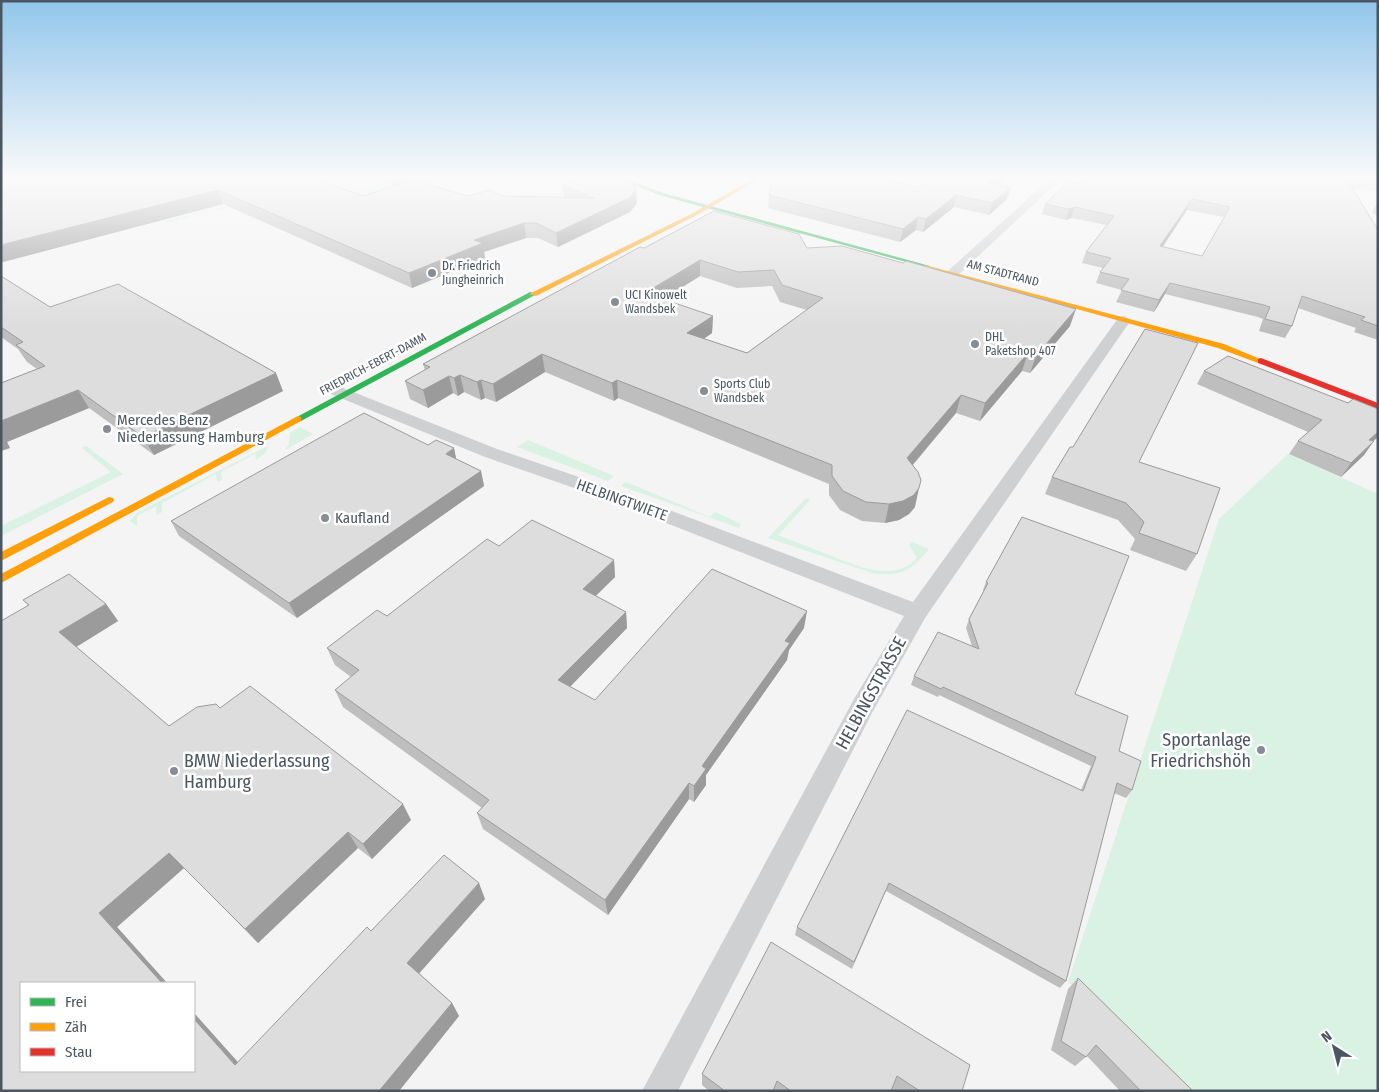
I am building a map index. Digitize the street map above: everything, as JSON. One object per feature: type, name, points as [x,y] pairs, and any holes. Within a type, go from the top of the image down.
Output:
[{"type":"main road","name":"FRIEDRICH-EBERT-DAMM","points":[[1,580],[344,387],[665,228]]},
{"type":"main road","name":"AM STADTRAND","points":[[786,228],[1221,346],[1378,406]]},
{"type":"main road","points":[[1,557],[121,494]]},
{"type":"street","points":[[953,273],[1002,228]]},
{"type":"street","name":"HELBINGSTRASSE","points":[[659,1091],[858,714],[917,612],[1124,320]]},
{"type":"street","name":"HELBINGTWIETE","points":[[323,389],[344,387],[509,460],[604,492],[917,612]]},
{"type":"green space","points":[[300,427],[313,434],[285,450],[289,444],[290,433]]},
{"type":"green space","points":[[528,440],[614,476],[608,481],[517,447]]},
{"type":"green space","points":[[86,446],[123,474],[1,536],[1,526],[111,472],[82,448]]},
{"type":"green space","points":[[268,446],[266,452],[256,460],[255,454],[221,472],[222,480],[217,482],[216,474],[162,503],[162,512],[157,515],[156,506],[137,516],[137,526],[130,521],[138,512]]},
{"type":"green space","name":"Sportanlage Friedrichshöh","points":[[1288,454],[1378,494],[1378,1091],[1182,1091],[1068,982],[1219,519]]},
{"type":"green space","points":[[626,482],[710,517],[715,512],[741,524],[739,528],[621,486]]},
{"type":"green space","points":[[806,498],[810,500],[778,535],[874,570],[897,570],[907,566],[917,558],[909,545],[912,542],[929,549],[912,567],[900,573],[875,574],[768,538]]},
{"type":"building","points":[[1,228],[68,228],[1,245]]},
{"type":"building","points":[[305,228],[509,228],[474,240],[483,243],[409,273]]},
{"type":"building","points":[[546,228],[567,228],[556,233]]},
{"type":"building","points":[[682,228],[777,228],[799,234],[807,248],[842,246],[903,263],[906,261],[1076,309],[1036,356],[1028,353],[985,403],[961,395],[907,458],[918,472],[921,480],[919,488],[914,495],[903,501],[889,504],[866,502],[843,491],[832,476],[832,465],[617,380],[612,383],[542,354],[493,384],[481,380],[477,382],[460,375],[454,378],[449,376],[423,390],[405,381],[430,367],[423,364],[640,247],[644,248]],"holes":[[[700,260],[738,272],[774,270],[782,285],[823,298],[747,353],[687,333],[713,316],[645,293]]]},
{"type":"building","points":[[1105,228],[1172,228],[1160,246],[1202,256],[1218,228],[1377,228],[1378,326],[1361,320],[1365,317],[1302,296],[1292,326],[1265,319],[1270,307],[1170,283],[1159,300],[1121,290],[1129,279],[1100,272],[1111,258],[1086,252]]},
{"type":"building","points":[[1,276],[50,307],[118,284],[276,373],[143,437],[78,390],[1,421],[1,383],[45,366],[16,345],[23,342],[1,327]]},
{"type":"building","points":[[1145,329],[1198,343],[1139,462],[1220,488],[1197,554],[1139,533],[1144,522],[1126,503],[1052,477],[1070,447],[1073,447]]},
{"type":"building","points":[[1228,356],[1348,403],[1353,399],[1378,409],[1378,432],[1369,440],[1374,441],[1351,463],[1298,441],[1322,420],[1204,371]]},
{"type":"building","name":"Kaufland","points":[[364,413],[428,445],[436,440],[454,448],[446,454],[481,471],[289,603],[171,521]]},
{"type":"building","points":[[1022,517],[1129,556],[1075,694],[1128,716],[1119,751],[1141,761],[1132,790],[1117,783],[1066,981],[889,883],[854,962],[797,927],[907,710],[1083,791],[1096,757],[943,687],[941,689],[914,676],[938,632],[979,649],[969,619],[988,583],[986,582]]},
{"type":"building","points":[[532,520],[614,560],[583,589],[626,612],[558,680],[595,700],[712,569],[807,611],[785,641],[790,643],[702,766],[706,769],[694,786],[689,783],[605,900],[477,813],[489,800],[335,690],[359,670],[327,648],[377,610],[387,616],[487,539],[499,546]]},
{"type":"building","points":[[69,574],[106,604],[59,632],[169,726],[197,707],[216,704],[220,708],[250,686],[403,804],[363,844],[348,832],[245,929],[169,853],[99,913],[161,982],[20,982],[20,1072],[195,1072],[195,1020],[235,1065],[367,927],[371,931],[444,855],[479,883],[407,963],[452,1003],[379,1091],[1,1091],[1,621],[29,605],[23,600]]},
{"type":"building","points":[[771,942],[970,1065],[962,1091],[920,1091],[897,1076],[891,1091],[791,1091],[777,1081],[773,1091],[725,1091],[702,1074]]},
{"type":"building","points":[[1078,978],[1193,1091],[1141,1091],[1096,1045],[1086,1057],[1061,1041]]},
{"type":"traffic: fast","points":[[786,228],[927,266]]},
{"type":"traffic: fast","points":[[298,419],[533,294]]},
{"type":"traffic: slow","points":[[533,294],[667,228]]},
{"type":"traffic: slow","points":[[927,266],[1221,346],[1261,361]]},
{"type":"traffic: slow","points":[[1,579],[298,419]]},
{"type":"traffic: slow","points":[[1,557],[109,500]]},
{"type":"traffic: jam","points":[[1261,361],[1378,406]]},
{"type":"place","name":"Dr. Friedrich Jungheinrich","points":[[432,273]]},
{"type":"place","name":"UCI Kinowelt Wandsbek","points":[[615,302]]},
{"type":"place","name":"DHL Paketshop 407","points":[[975,344]]},
{"type":"place","name":"Sports Club Wandsbek","points":[[704,391]]},
{"type":"place","name":"Mercedes Benz Niederlassung Hamburg","points":[[107,429]]},
{"type":"place","name":"Kaufland","points":[[325,518]]},
{"type":"place","name":"Sportanlage Friedrichshöh","points":[[1261,750]]},
{"type":"place","name":"BMW Niederlassung Hamburg","points":[[174,771]]}]
